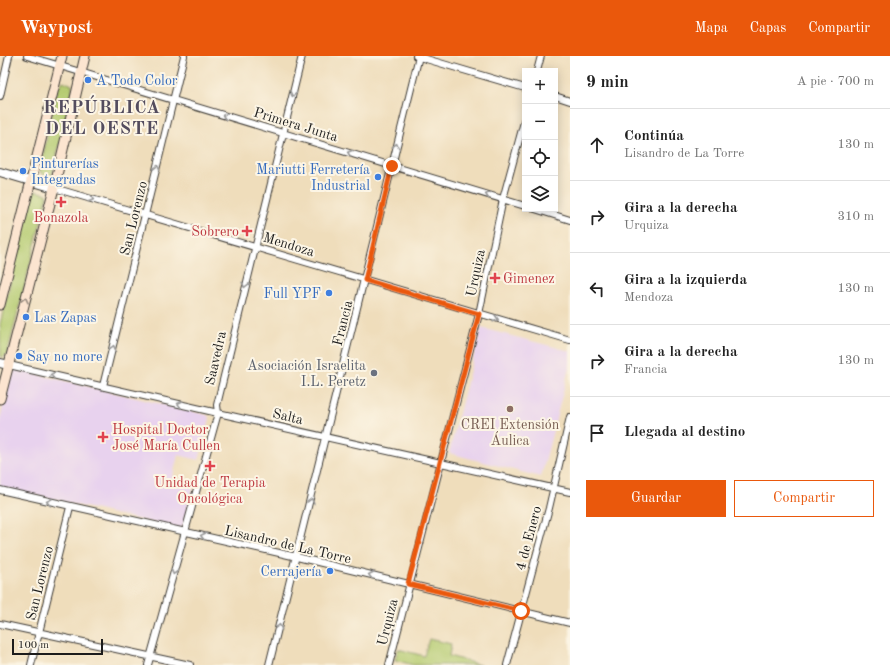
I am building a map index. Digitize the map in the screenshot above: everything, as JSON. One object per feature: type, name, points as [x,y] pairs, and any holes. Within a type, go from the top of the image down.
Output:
[{"type":"main road","points":[[0,306],[62,56]]},
{"type":"main road","points":[[0,399],[4,364],[54,188],[85,56]]},
{"type":"street","points":[[0,96],[10,56]]},
{"type":"street","name":"Primera Junta","points":[[27,56],[59,67],[81,72],[522,205]]},
{"type":"street","name":"San Lorenzo","points":[[103,386],[184,56]]},
{"type":"street","name":"Saavedra","points":[[148,665],[218,413],[217,406],[254,247],[284,133],[302,56]]},
{"type":"street","points":[[417,56],[522,87]]},
{"type":"street","name":"Francia","points":[[270,665],[365,280],[417,56]]},
{"type":"street","points":[[538,68],[541,56]]},
{"type":"street","points":[[558,97],[570,100]]},
{"type":"street","name":"Urquiza","points":[[389,665],[408,584],[479,314],[504,199],[522,130]]},
{"type":"street","name":"Mendoza","points":[[0,172],[570,340]]},
{"type":"street","points":[[545,212],[570,220]]},
{"type":"street","name":"Salta","points":[[4,364],[440,464],[570,492]]},
{"type":"street","name":"4 de Enero","points":[[507,665],[554,489],[570,417]]},
{"type":"street","name":"Lisandro de La Torre","points":[[0,490],[297,558],[570,623]]},
{"type":"street","name":"San Lorenzo","points":[[31,665],[70,507]]},
{"type":"street","points":[[0,624],[190,665]]},
{"type":"shaded area","name":"CREI Extensión Áulica","points":[[481,328],[570,351],[570,364],[541,477],[449,453]]},
{"type":"shaded area","name":"Hospital Doctor José María Cullen","points":[[15,369],[207,415],[210,418],[199,460],[178,455],[172,479],[194,484],[183,526],[179,529],[0,487],[0,419],[11,372]]},
{"type":"green space","points":[[63,81],[72,85],[72,91],[52,175],[46,176],[40,172],[40,169],[58,87]]},
{"type":"green space","points":[[36,191],[47,194],[47,198],[7,354],[1,358],[0,324],[32,196]]},
{"type":"green space","points":[[429,639],[451,644],[449,656],[480,665],[413,665],[395,660],[398,649],[424,656]]},
{"type":"place","name":"A Todo Color","points":[[88,80]]},
{"type":"place","name":"Pinturerías Integradas","points":[[23,171]]},
{"type":"place","name":"Mariutti Ferretería Industrial","points":[[378,177]]},
{"type":"place","name":"Bonazola","points":[[61,202]]},
{"type":"place","name":"Sobrero","points":[[247,231]]},
{"type":"place","name":"Gimenez","points":[[495,278]]},
{"type":"place","name":"Full YPF","points":[[329,293]]},
{"type":"place","name":"Las Zapas","points":[[26,317]]},
{"type":"place","name":"Say no more","points":[[19,356]]},
{"type":"place","name":"Asociación Israelita I.L. Peretz","points":[[374,373]]},
{"type":"place","name":"CREI Extensión Áulica","points":[[510,409]]},
{"type":"place","name":"Hospital Doctor José María Cullen","points":[[103,437]]},
{"type":"place","name":"Unidad de Terapia Oncológica","points":[[210,466]]},
{"type":"place","name":"Cerrajería","points":[[330,571]]},
{"type":"district","name":"REPÚBLICA DEL OESTE","points":[[102,117]]},
{"type":"route","points":[[392,166],[365,280],[479,314],[408,584],[521,611]]}]
